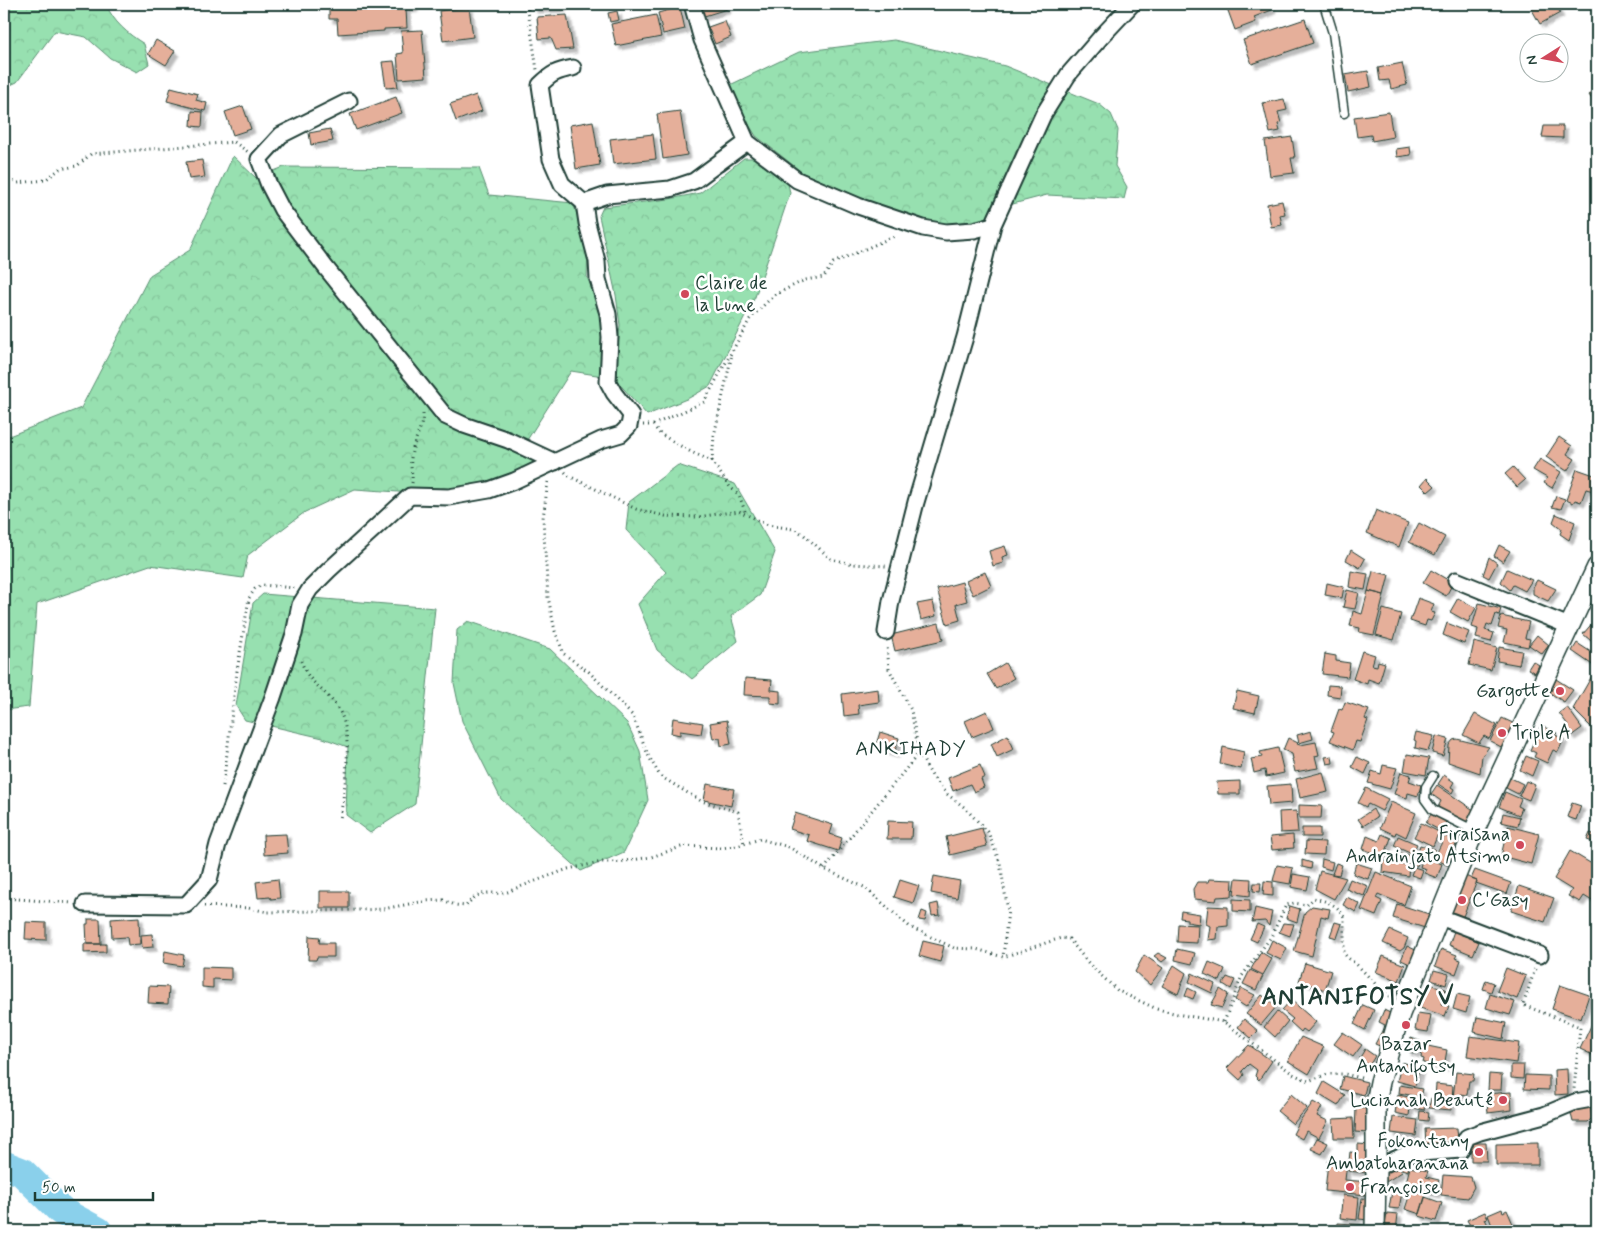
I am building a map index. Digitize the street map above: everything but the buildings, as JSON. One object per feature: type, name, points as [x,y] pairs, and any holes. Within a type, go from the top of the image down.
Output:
[{"type":"street","points":[[692,4],[702,40],[747,142],[797,180],[858,206],[923,228],[946,232],[974,230],[993,224]]},
{"type":"street","points":[[886,632],[899,566],[965,337],[993,224],[1043,116],[1068,75],[1100,37],[1132,4]]},
{"type":"street","points":[[86,904],[186,905],[209,880],[218,844],[273,697],[294,634],[300,605],[310,589],[329,570],[410,496],[448,497],[489,490],[514,481],[601,440],[620,434],[629,426],[631,415],[608,382],[610,337],[608,314],[598,279],[597,261],[587,224],[584,203],[562,184],[551,159],[540,85],[556,71],[573,68]]},
{"type":"street","points":[[349,100],[281,135],[259,159],[268,185],[282,210],[445,416],[464,425],[508,440],[554,462]]},
{"type":"street","points":[[584,203],[607,194],[670,189],[694,180],[747,142]]},
{"type":"street","points":[[1375,1231],[1376,1103],[1380,1082],[1400,1014],[1474,831],[1597,567]]},
{"type":"street","points":[[1456,580],[1569,626]]},
{"type":"street","points":[[1440,917],[1540,955]]},
{"type":"street","points":[[1376,1168],[1407,1154],[1462,1150],[1467,1137],[1544,1115],[1575,1102],[1597,1098]]},
{"type":"lane","points":[[1324,4],[1333,33],[1344,113]]},
{"type":"lane","points":[[1433,776],[1426,788],[1425,799],[1433,810],[1474,831]]},
{"type":"path","points":[[528,4],[540,85]]},
{"type":"path","points":[[4,178],[18,183],[45,180],[60,169],[77,166],[91,154],[234,142],[259,159]]},
{"type":"path","points":[[629,426],[653,425],[704,402],[750,319],[774,294],[804,280],[824,277],[833,263],[901,234],[923,228]]},
{"type":"path","points":[[712,461],[714,436],[733,349]]},
{"type":"path","points":[[410,496],[412,479],[411,459],[422,424],[424,391]]},
{"type":"path","points":[[653,425],[660,434],[691,452],[712,461],[730,487],[739,495],[746,515]]},
{"type":"path","points":[[744,844],[738,812],[701,801],[660,776],[648,755],[633,716],[589,672],[564,654],[555,631],[548,596],[543,518],[547,484],[554,462],[569,476],[636,509],[665,516],[697,517],[739,511],[768,526],[793,529],[803,534],[831,559],[854,564],[899,566]]},
{"type":"path","points":[[222,791],[237,670],[249,598],[255,589],[262,585],[310,589]]},
{"type":"path","points":[[886,632],[889,669],[911,710],[919,753],[932,776],[947,794],[964,807],[988,832],[1000,862],[1008,911],[1003,957]]},
{"type":"path","points":[[294,634],[299,658],[309,677],[329,696],[341,713],[347,738],[347,769],[340,819]]},
{"type":"path","points":[[824,870],[919,753]]},
{"type":"path","points":[[186,905],[248,908],[268,912],[383,909],[425,901],[443,900],[455,905],[466,906],[471,900],[482,893],[508,893],[568,869],[602,862],[619,862],[650,857],[684,846],[722,848],[760,839],[790,847],[824,870],[864,887],[910,927],[954,948],[976,948],[1003,957],[1061,938],[1069,939],[1090,965],[1118,990],[1157,1009],[1224,1022],[1293,1074],[1308,1081],[1328,1074],[1345,1074],[1380,1082]]},
{"type":"path","points":[[4,898],[86,904]]},
{"type":"path","points":[[1224,1022],[1242,976],[1271,937],[1286,906],[1294,903],[1306,905],[1314,898],[1332,904],[1342,913],[1344,917],[1344,953],[1346,957],[1382,991],[1395,999],[1406,1001]]},
{"type":"path","points":[[1540,955],[1523,1005],[1580,1027],[1574,1087],[1575,1102]]},
{"type":"green space","points":[[4,4],[106,4],[122,27],[144,44],[149,64],[137,72],[110,58],[86,37],[55,31],[17,82],[4,88]]},
{"type":"green space","points":[[894,40],[1005,66],[1099,104],[1111,114],[1118,130],[1115,166],[1127,187],[1124,199],[1047,195],[1009,205],[975,228],[939,228],[863,199],[803,173],[756,136],[741,112],[730,85],[799,52]]},
{"type":"green space","points":[[233,156],[256,178],[284,167],[479,168],[489,195],[573,203],[588,246],[587,277],[604,320],[603,376],[571,371],[522,448],[548,463],[504,480],[427,494],[355,489],[305,512],[248,555],[243,578],[150,565],[37,604],[29,707],[4,710],[4,434],[9,436],[81,408],[150,275],[190,250]]},
{"type":"green space","name":"Claire de la Lune","points":[[744,158],[755,158],[787,179],[790,193],[755,297],[710,386],[689,398],[647,415],[615,379],[620,325],[616,295],[599,216],[603,207],[669,199],[700,193]]},
{"type":"green space","points":[[678,465],[735,484],[775,552],[760,595],[731,616],[738,641],[692,679],[657,650],[638,604],[666,572],[626,530],[629,502]]},
{"type":"green space","points":[[263,594],[435,608],[415,804],[370,833],[346,815],[348,747],[323,738],[245,720],[236,706],[253,603]]},
{"type":"green space","points":[[468,621],[550,649],[627,723],[640,751],[648,800],[624,852],[581,871],[501,799],[462,721],[454,683],[457,630]]},
{"type":"waterway","points":[[4,1165],[22,1172],[61,1211],[98,1231]]},
{"type":"place","name":"Claire de la Lune","points":[[685,294]]},
{"type":"place","name":"Gargotte","points":[[1560,691]]},
{"type":"place","name":"Triple A","points":[[1502,733]]},
{"type":"place","name":"Firaisana Andrainjato Atsimo","points":[[1520,845]]},
{"type":"place","name":"C'Gasy","points":[[1462,900]]},
{"type":"place","name":"Bazar Antanifotsy","points":[[1406,1025]]},
{"type":"place","name":"Lucianah Beauté","points":[[1503,1100]]},
{"type":"place","name":"Fokontany Ambatoharanana","points":[[1479,1152]]},
{"type":"place","name":"Françoise","points":[[1350,1187]]},
{"type":"district","name":"ANKIHADY","points":[[911,749]]},
{"type":"district","name":"ANTANIFOTSY V","points":[[1358,997]]}]
